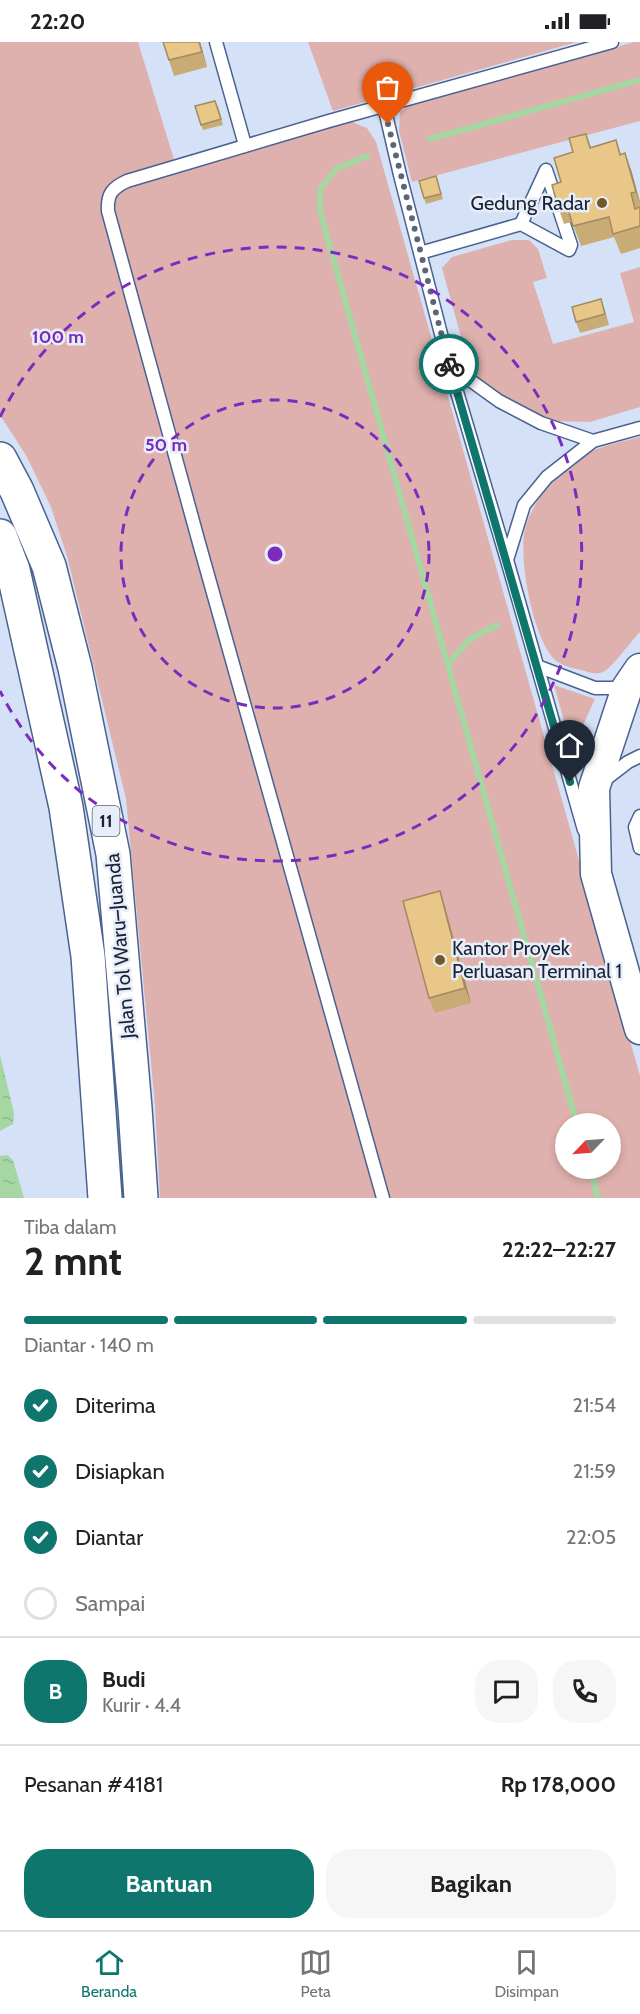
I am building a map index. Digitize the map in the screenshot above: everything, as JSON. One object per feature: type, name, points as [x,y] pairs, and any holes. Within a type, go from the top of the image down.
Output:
[{"type":"highway","name":"Jalan Tol Waru–Juanda","points":[[0,459],[17,491],[49,566],[75,668],[113,854],[141,1198]]},
{"type":"highway","name":"Jalan Tol Waru–Juanda","points":[[0,536],[13,570],[66,807],[88,956],[105,1198]]},
{"type":"street","points":[[634,679],[594,788],[596,874],[640,1029]]},
{"type":"lane","points":[[216,42],[245,145]]},
{"type":"lane","points":[[383,1198],[108,211],[109,195],[120,184],[245,145],[612,42]]},
{"type":"lane","points":[[384,106],[449,365],[596,874]]},
{"type":"lane","points":[[420,253],[521,224],[564,249],[570,249],[571,245],[546,170],[521,224]]},
{"type":"lane","points":[[449,365],[499,401],[541,423],[593,441]]},
{"type":"lane","points":[[507,560],[524,505],[547,477],[593,441],[640,428]]},
{"type":"lane","points":[[537,666],[595,688],[634,679]]},
{"type":"lane","points":[[594,788],[628,762],[640,756]]},
{"type":"lane","points":[[640,816],[635,827],[640,848]]},
{"type":"shaded area","points":[[0,42],[138,42],[176,166],[342,118],[367,128],[376,142],[640,1076],[640,1198],[160,1198],[155,1105],[126,799],[67,556],[51,507],[27,457],[0,415]]},
{"type":"shaded area","points":[[308,42],[577,42],[333,111]]},
{"type":"shaded area","points":[[640,42],[640,121],[412,182],[399,131],[400,112],[411,105]]},
{"type":"shaded area","points":[[512,240],[529,240],[538,249],[547,278],[533,282],[553,344],[634,322],[620,273],[640,267],[640,407],[590,422],[553,421],[518,410],[486,391],[468,362],[442,268],[452,257]]},
{"type":"shaded area","points":[[640,437],[640,632],[607,670],[592,673],[555,660],[540,635],[529,598],[526,577],[523,542],[525,529],[541,496],[564,467],[591,451]]},
{"type":"shaded area","points":[[554,685],[595,699],[572,749]]},
{"type":"water","points":[[0,1055],[14,1113],[13,1124],[0,1131]]},
{"type":"water","points":[[7,1155],[13,1160],[24,1198],[0,1198],[0,1156]]},
{"type":"building","points":[[163,42],[199,42],[202,52],[169,60]]},
{"type":"building","points":[[215,101],[221,119],[201,125],[195,106]]},
{"type":"building","name":"Gedung Radar","points":[[586,134],[590,148],[616,140],[620,155],[625,153],[636,192],[631,193],[635,209],[640,207],[640,226],[613,234],[609,217],[573,226],[566,202],[557,204],[552,185],[561,182],[554,158],[573,152],[569,138]]},
{"type":"building","points":[[436,176],[441,194],[424,198],[419,181]]},
{"type":"building","points":[[601,299],[605,314],[576,322],[572,307]]},
{"type":"building","name":"Kantor Proyek Perluasan Terminal 1","points":[[440,891],[465,988],[429,998],[403,901]]},
{"type":"waterway","points":[[430,139],[640,80]]},
{"type":"waterway","points":[[367,156],[336,169],[320,189],[320,211],[574,1113]]},
{"type":"waterway","points":[[448,664],[470,639],[497,625]]},
{"type":"waterway","points":[[593,1179],[598,1198]]},
{"type":"way so far","points":[[388,124],[449,364]]},
{"type":"place","name":"Gedung Radar","points":[[602,203]]},
{"type":"place","name":"Kantor Proyek Perluasan Terminal 1","points":[[440,960]]},
{"type":"route","points":[[449,364],[570,782]]}]
